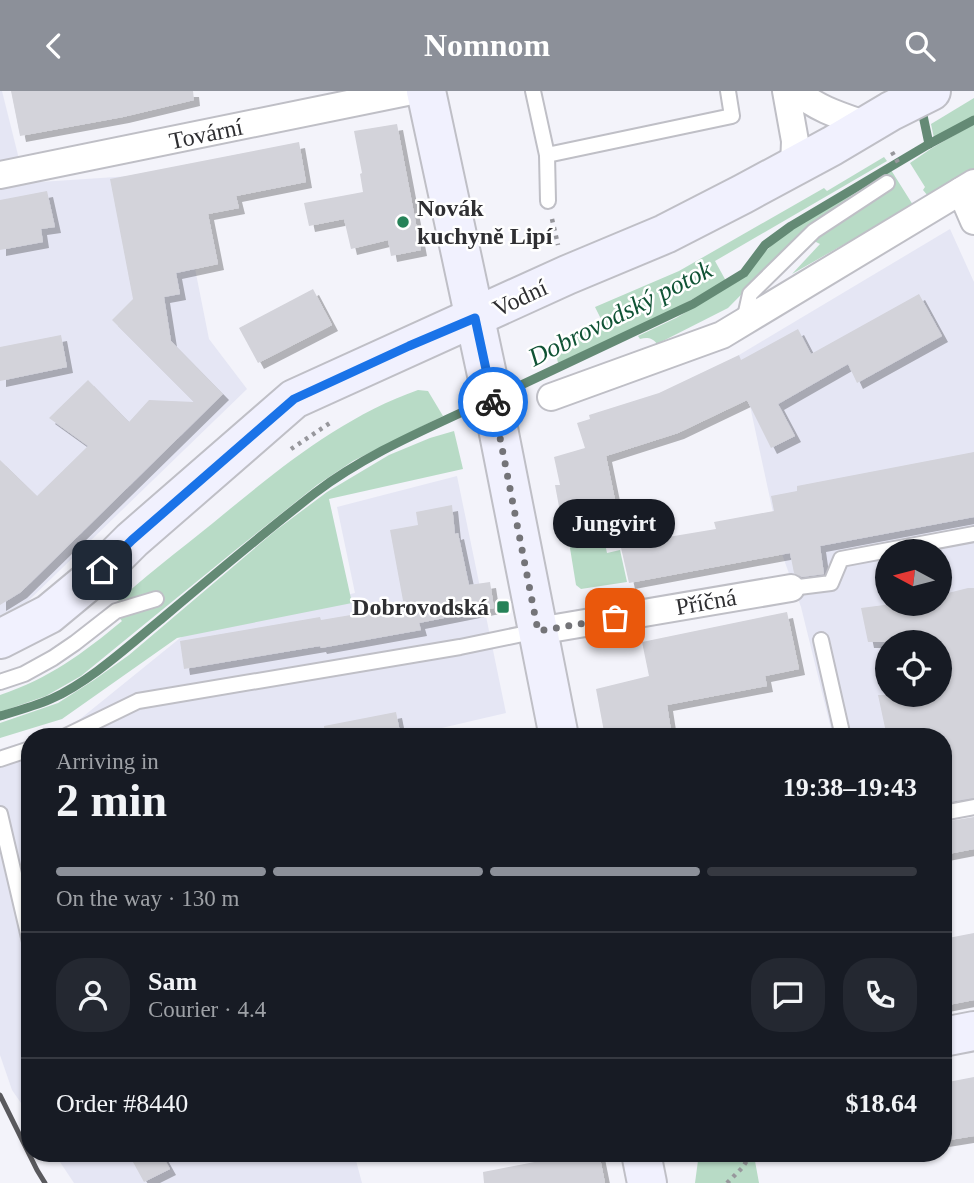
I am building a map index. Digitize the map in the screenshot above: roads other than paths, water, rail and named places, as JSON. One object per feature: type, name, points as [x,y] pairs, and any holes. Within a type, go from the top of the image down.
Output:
[{"type":"main road","points":[[426,91],[494,407],[557,728]]},
{"type":"main road","name":"Vodní","points":[[0,639],[49,614],[294,399],[567,275],[665,234],[931,91]]},
{"type":"main road","points":[[952,1035],[974,1031]]},
{"type":"main road","points":[[643,1162],[648,1183]]},
{"type":"street","name":"Tovární","points":[[0,175],[412,91]]},
{"type":"street","points":[[786,91],[795,141],[794,166]]},
{"type":"street","points":[[796,91],[807,101],[829,112],[879,118]]},
{"type":"street","points":[[551,397],[722,335],[967,187],[974,221]]},
{"type":"street","name":"Příčná","points":[[538,631],[791,588]]},
{"type":"lane","points":[[533,91],[547,155],[548,201]]},
{"type":"lane","points":[[547,155],[732,116],[728,91]]},
{"type":"lane","points":[[744,322],[750,294],[814,231],[887,183]]},
{"type":"lane","points":[[791,588],[831,583],[841,559],[974,534]]},
{"type":"lane","points":[[0,682],[24,674],[53,658],[116,611],[156,599]]},
{"type":"lane","points":[[82,728],[138,701],[460,647],[538,631]]},
{"type":"lane","points":[[821,640],[841,728]]},
{"type":"lane","points":[[0,759],[21,752]]},
{"type":"lane","points":[[952,811],[974,807]]},
{"type":"lane","points":[[0,814],[21,904]]},
{"type":"waterway","points":[[921,106],[929,144]]},
{"type":"waterway","name":"Dobrovodský potok","points":[[500,395],[693,304],[744,273],[765,245],[791,226],[974,120]]},
{"type":"waterway","name":"Dobrovodský potok","points":[[0,716],[51,699],[93,674],[275,524],[355,466],[484,402]]},
{"type":"railway","points":[[0,1095],[21,1138]]},
{"type":"railway","points":[[33,1162],[45,1183]]},
{"type":"place","name":"Novák kuchyně Lipí","points":[[403,222]]},
{"type":"place","name":"Dobrovodská","points":[[503,607]]},
{"type":"place","name":"Jungvirt","points":[[615,618]]}]
